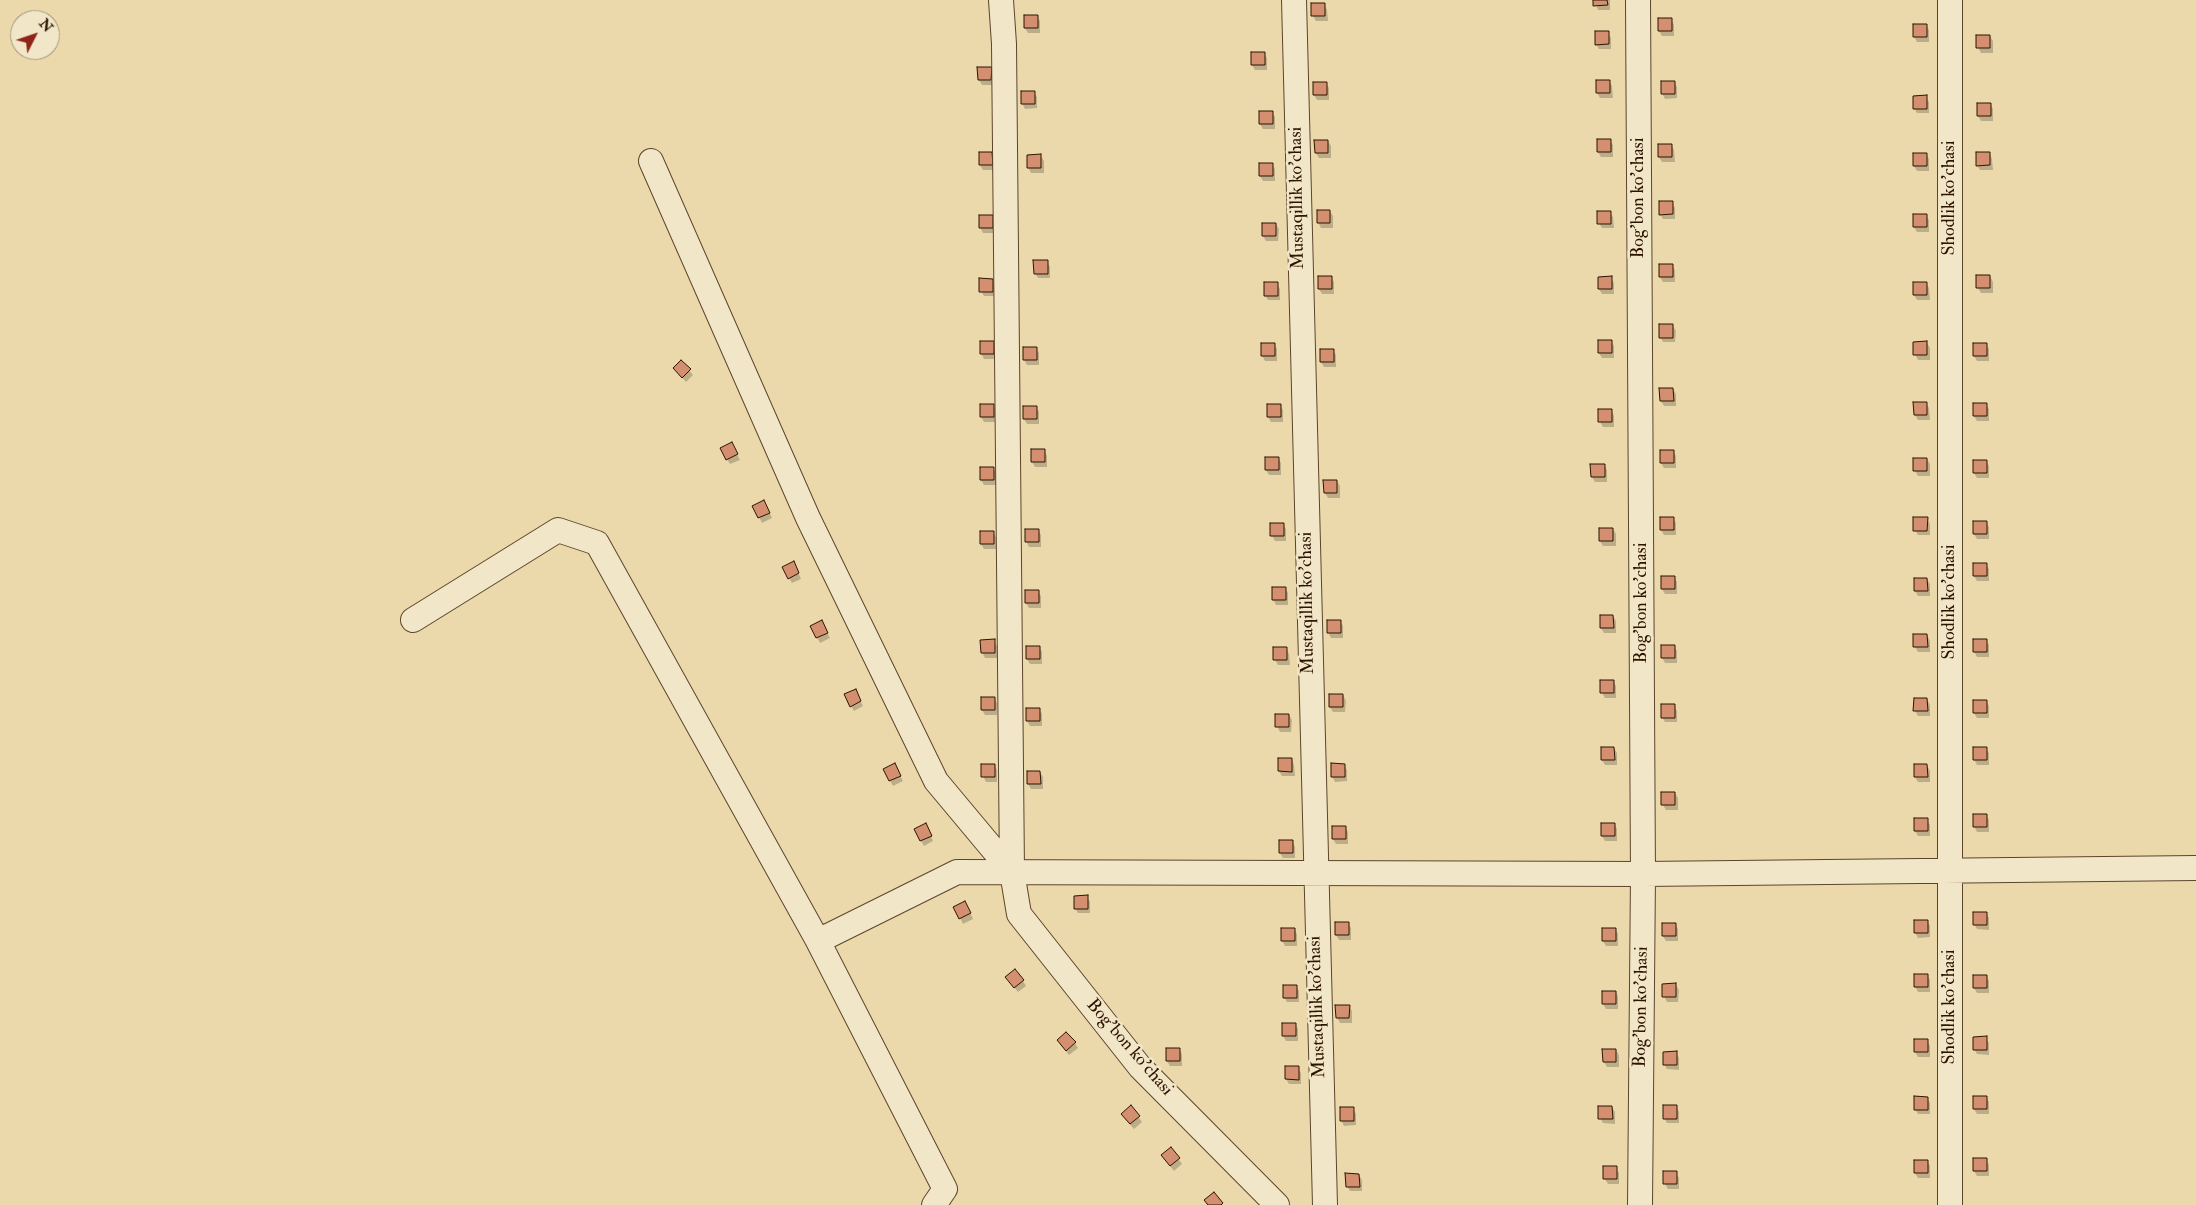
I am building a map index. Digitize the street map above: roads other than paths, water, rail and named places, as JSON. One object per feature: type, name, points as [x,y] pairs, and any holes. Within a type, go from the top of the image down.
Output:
[{"type":"street","name":"Bog'bon ko'chasi","points":[[1001,0],[1004,44],[1012,872],[1019,914],[1147,1074],[1277,1205]]},
{"type":"street","name":"Mustaqillik ko'chasi","points":[[1294,0],[1314,874],[1325,1205]]},
{"type":"street","name":"Bog'bon ko'chasi","points":[[1638,0],[1643,874],[1640,1205]]},
{"type":"street","name":"Shodlik ko'chasi","points":[[1950,0],[1950,1205]]},
{"type":"street","points":[[651,161],[808,518],[936,781],[1012,872]]},
{"type":"street","points":[[413,620],[558,530],[597,543],[818,941],[945,1189],[934,1205]]},
{"type":"street","points":[[818,941],[957,872],[1643,874],[2196,868]]}]
